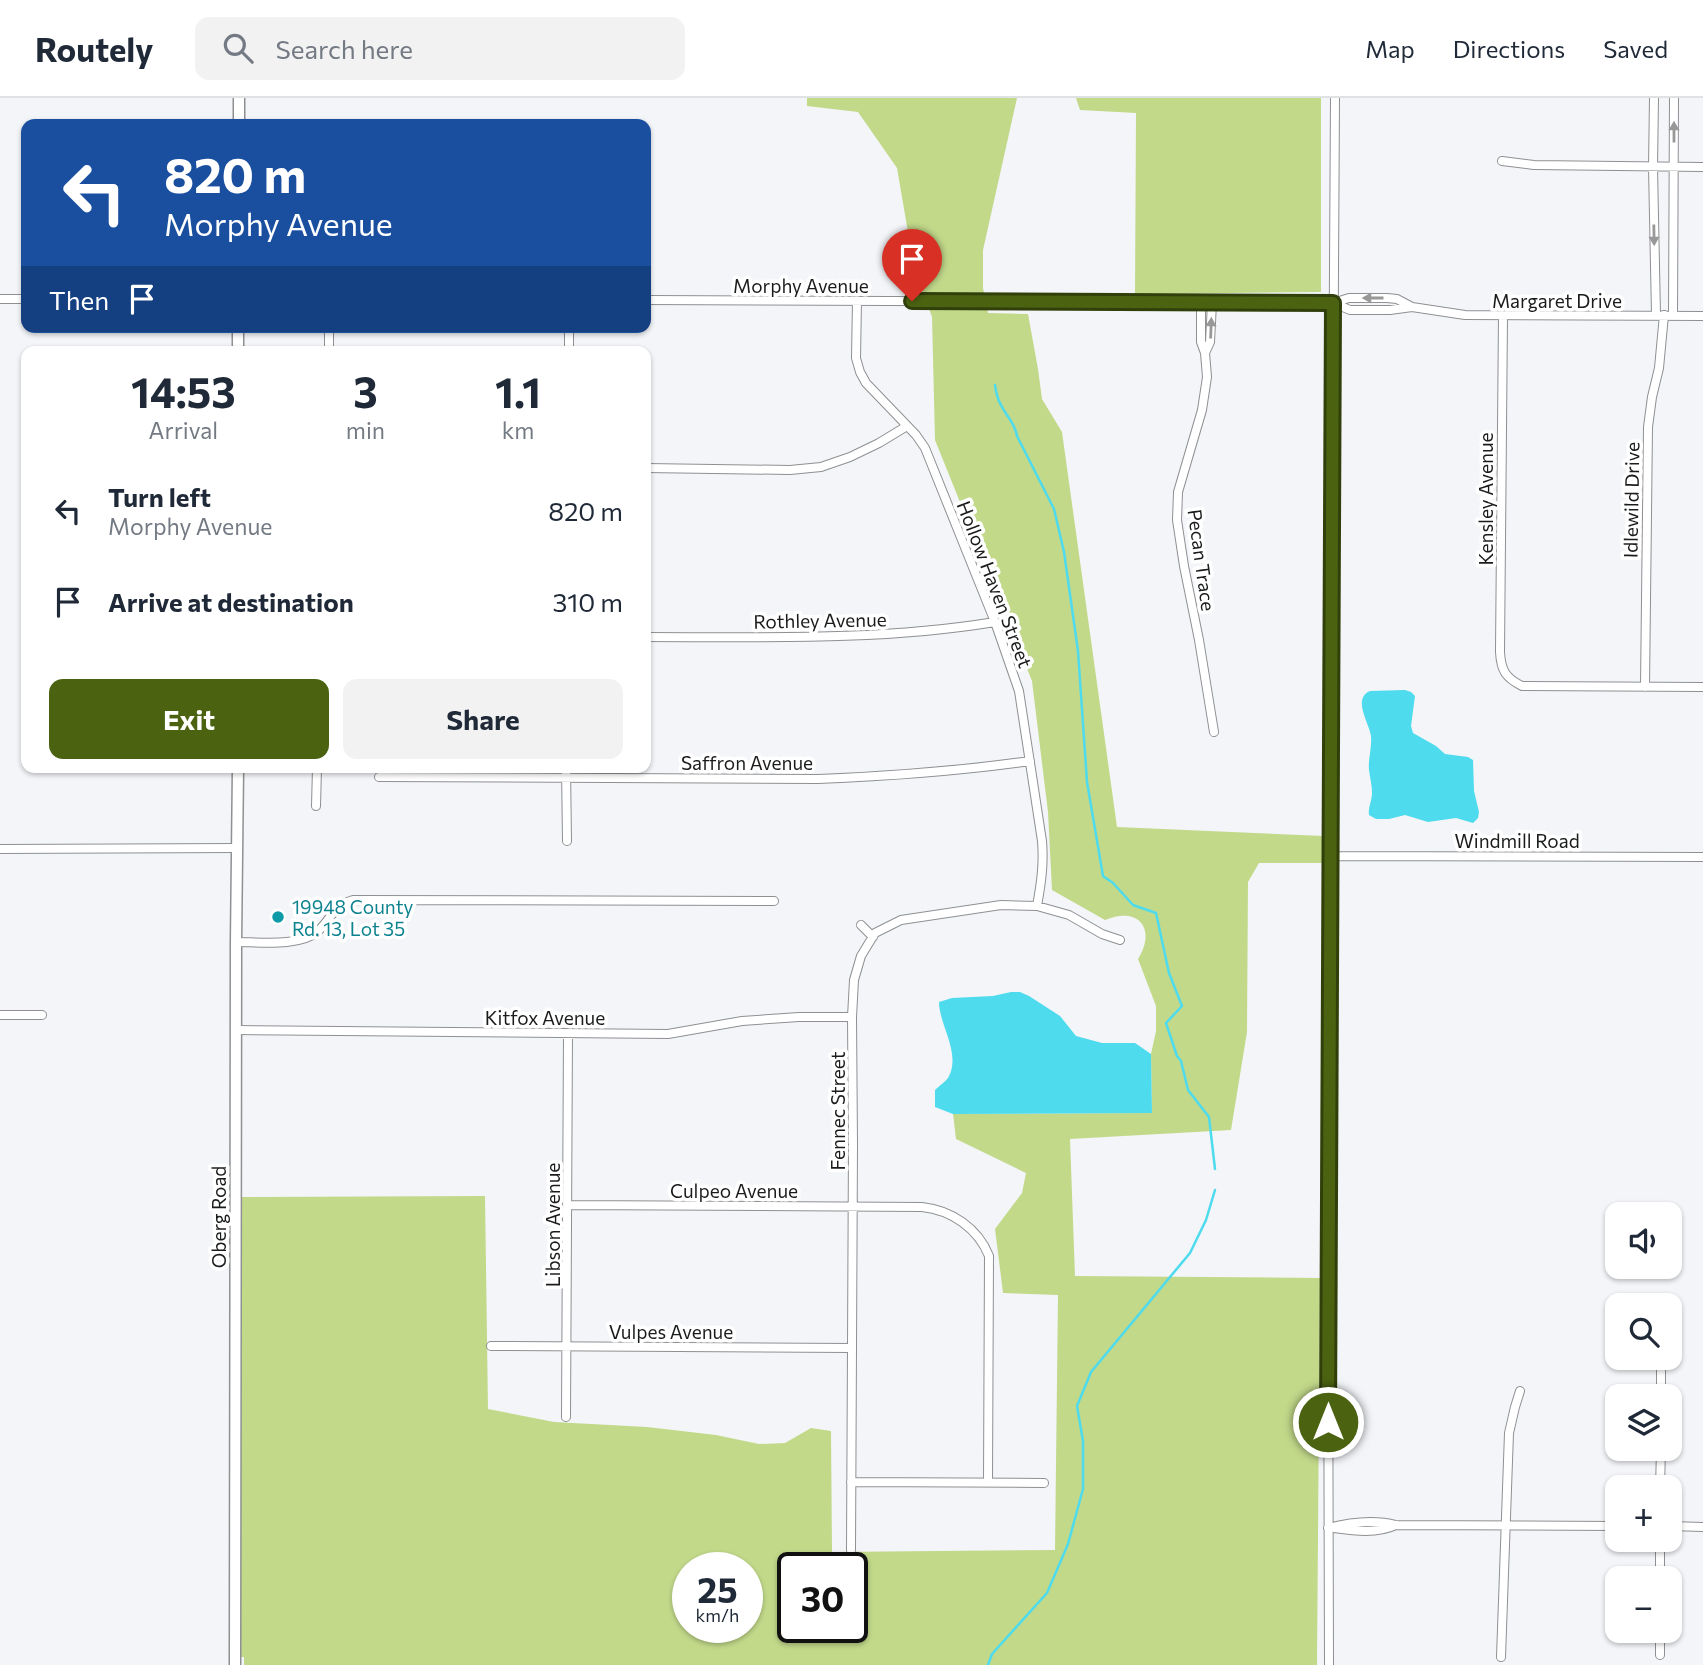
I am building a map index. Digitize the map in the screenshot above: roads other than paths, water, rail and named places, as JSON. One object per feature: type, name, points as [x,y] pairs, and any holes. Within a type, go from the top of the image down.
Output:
[{"type":"street","points":[[239,98],[239,119]]},
{"type":"street","points":[[1329,1665],[1335,98]]},
{"type":"street","points":[[1654,98],[1653,167],[1664,315]]},
{"type":"street","points":[[1664,315],[1674,167],[1674,98]]},
{"type":"street","points":[[1502,162],[1534,165],[1703,167]]},
{"type":"street","points":[[0,299],[21,299]]},
{"type":"street","name":"Morphy Avenue","points":[[651,300],[1333,303]]},
{"type":"street","name":"Hollow Haven Street","points":[[857,301],[856,358],[860,372],[866,383],[925,448],[995,622],[1019,691],[1044,861],[1037,906]]},
{"type":"street","name":"Pecan Trace","points":[[1201,303],[1201,341],[1207,377],[1202,410],[1178,492],[1177,520],[1213,732]]},
{"type":"street","name":"Pecan Trace","points":[[1205,353],[1210,342],[1212,303]]},
{"type":"street","name":"Margaret Drive","points":[[1333,303],[1350,310],[1412,307],[1465,315],[1703,316]]},
{"type":"street","name":"Idlewild Drive","points":[[1645,687],[1648,427],[1659,368],[1664,315]]},
{"type":"street","name":"Kensley Avenue","points":[[1503,316],[1500,652],[1506,676],[1522,686],[1645,687]]},
{"type":"street","points":[[651,468],[790,470],[821,467],[850,457],[907,426]]},
{"type":"street","name":"Rothley Avenue","points":[[651,637],[870,635],[950,629],[995,622]]},
{"type":"street","points":[[1645,687],[1703,687]]},
{"type":"street","name":"Saffron Avenue","points":[[379,777],[566,773],[818,779],[954,771],[1030,761]]},
{"type":"street","name":"Oberg Road","points":[[235,1665],[238,773]]},
{"type":"street","points":[[316,806],[317,773]]},
{"type":"street","points":[[566,773],[567,841]]},
{"type":"street","points":[[0,849],[237,848]]},
{"type":"street","name":"Windmill Road","points":[[1330,856],[1703,857]]},
{"type":"street","points":[[236,942],[299,941],[317,932],[344,902],[353,900],[774,901]]},
{"type":"street","name":"Fennec Street","points":[[851,1550],[852,1017],[854,980],[861,956],[873,937],[901,919],[1001,905],[1037,906],[1069,915],[1102,934],[1120,940]]},
{"type":"street","points":[[862,925],[873,937]]},
{"type":"street","points":[[0,1015],[42,1015]]},
{"type":"street","name":"Kitfox Avenue","points":[[236,1030],[668,1034],[742,1021],[852,1017]]},
{"type":"street","name":"Libson Avenue","points":[[566,1417],[568,1034]]},
{"type":"street","name":"Culpeo Avenue","points":[[567,1205],[932,1208],[961,1220],[979,1237],[989,1256],[988,1482]]},
{"type":"street","name":"Vulpes Avenue","points":[[491,1346],[852,1348]]},
{"type":"street","points":[[1661,1370],[1661,1384]]},
{"type":"street","points":[[1501,1657],[1509,1433],[1520,1391]]},
{"type":"street","points":[[851,1482],[1044,1483]]},
{"type":"street","points":[[1328,1528],[1355,1531],[1386,1530],[1396,1525],[1605,1526]]},
{"type":"street","points":[[1682,1526],[1703,1527]]},
{"type":"street","points":[[1660,1643],[1660,1655]]},
{"type":"water","points":[[1405,690],[1415,696],[1411,726],[1413,733],[1445,754],[1473,760],[1474,791],[1479,812],[1473,823],[1456,818],[1428,822],[1405,815],[1376,819],[1369,815],[1372,793],[1369,766],[1371,736],[1362,699],[1370,691]]},
{"type":"water","points":[[1011,992],[1029,996],[1060,1016],[1076,1036],[1102,1043],[1135,1043],[1151,1054],[1152,1113],[953,1114],[935,1107],[935,1090],[948,1078],[952,1069],[951,1049],[939,1002],[952,998],[993,996]]},
{"type":"waterway","points":[[995,385],[999,401],[1054,509],[1064,552],[1078,651],[1087,782],[1103,876],[1133,905],[1156,913],[1169,973],[1182,1006],[1166,1023],[1181,1061],[1188,1090],[1209,1117],[1215,1169]]},
{"type":"waterway","points":[[988,1665],[992,1654],[1047,1593],[1068,1544],[1083,1489],[1083,1441],[1077,1406],[1091,1372],[1190,1253],[1206,1220],[1215,1190]]},
{"type":"place","name":"19948 County Rd. 13, Lot 35","points":[[278,917]]}]
